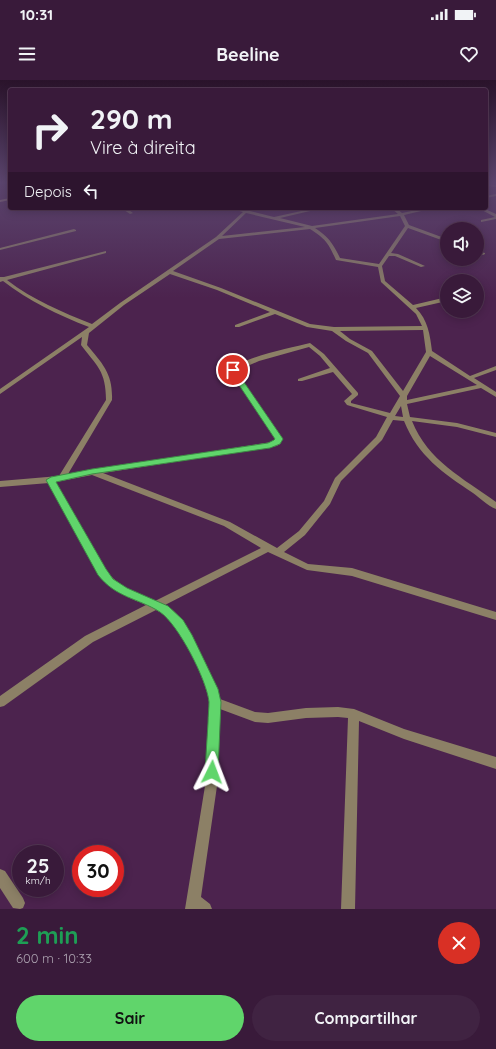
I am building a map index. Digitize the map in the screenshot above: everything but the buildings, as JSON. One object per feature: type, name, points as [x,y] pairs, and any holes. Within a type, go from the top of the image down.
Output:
[{"type":"street","points":[[0,392],[218,238],[238,221]]},
{"type":"street","points":[[285,221],[310,227],[321,234],[332,245],[338,259],[380,266]]},
{"type":"street","points":[[218,238],[310,227],[325,227],[366,221]]},
{"type":"street","points":[[405,221],[407,226],[440,238]]},
{"type":"street","points":[[278,552],[302,533],[327,502],[338,480],[379,438],[391,417],[404,399],[429,352],[426,328],[418,313],[412,306],[391,290],[383,281],[380,266],[407,226]]},
{"type":"street","points":[[0,249],[74,230]]},
{"type":"street","points":[[1,278],[104,252]]},
{"type":"street","points":[[388,254],[396,255],[423,266]]},
{"type":"street","points":[[170,272],[220,289],[309,326],[334,329],[426,328]]},
{"type":"street","points":[[1,278],[31,298],[64,315],[92,326]]},
{"type":"street","points":[[412,306],[440,300]]},
{"type":"street","points":[[237,326],[275,312]]},
{"type":"street","points":[[334,329],[348,340],[370,352],[404,399],[407,419],[414,434],[431,457],[454,476],[496,506]]},
{"type":"street","points":[[62,478],[109,400],[109,386],[105,369],[84,345],[86,332]]},
{"type":"street","points":[[0,484],[51,480],[92,472],[274,444],[279,439],[234,372],[234,368],[310,345],[335,369],[356,394],[348,399],[347,401],[349,404],[391,417],[450,423],[496,435]]},
{"type":"street","points":[[429,352],[450,367],[496,395]]},
{"type":"street","points":[[468,378],[496,368]]},
{"type":"street","points":[[300,380],[335,369]]},
{"type":"street","points":[[404,399],[482,386]]},
{"type":"street","points":[[92,472],[227,524],[268,548],[308,567],[352,572],[496,616]]},
{"type":"street","points":[[51,480],[102,572],[109,581],[123,591],[156,604],[164,609],[179,624],[188,638],[212,689],[215,702],[211,786],[192,904],[205,909]]},
{"type":"street","points":[[0,702],[89,640],[156,604],[268,548]]},
{"type":"street","points":[[215,702],[255,717],[268,718],[306,713],[338,712],[354,714],[404,734],[496,763]]},
{"type":"street","points":[[348,909],[354,714]]},
{"type":"street","points":[[0,876],[18,903]]},
{"type":"route","points":[[212,772],[215,702],[212,689],[188,638],[179,624],[164,609],[156,604],[123,591],[109,581],[102,572],[51,480],[92,472],[270,445],[278,442],[279,439],[233,370]]}]
